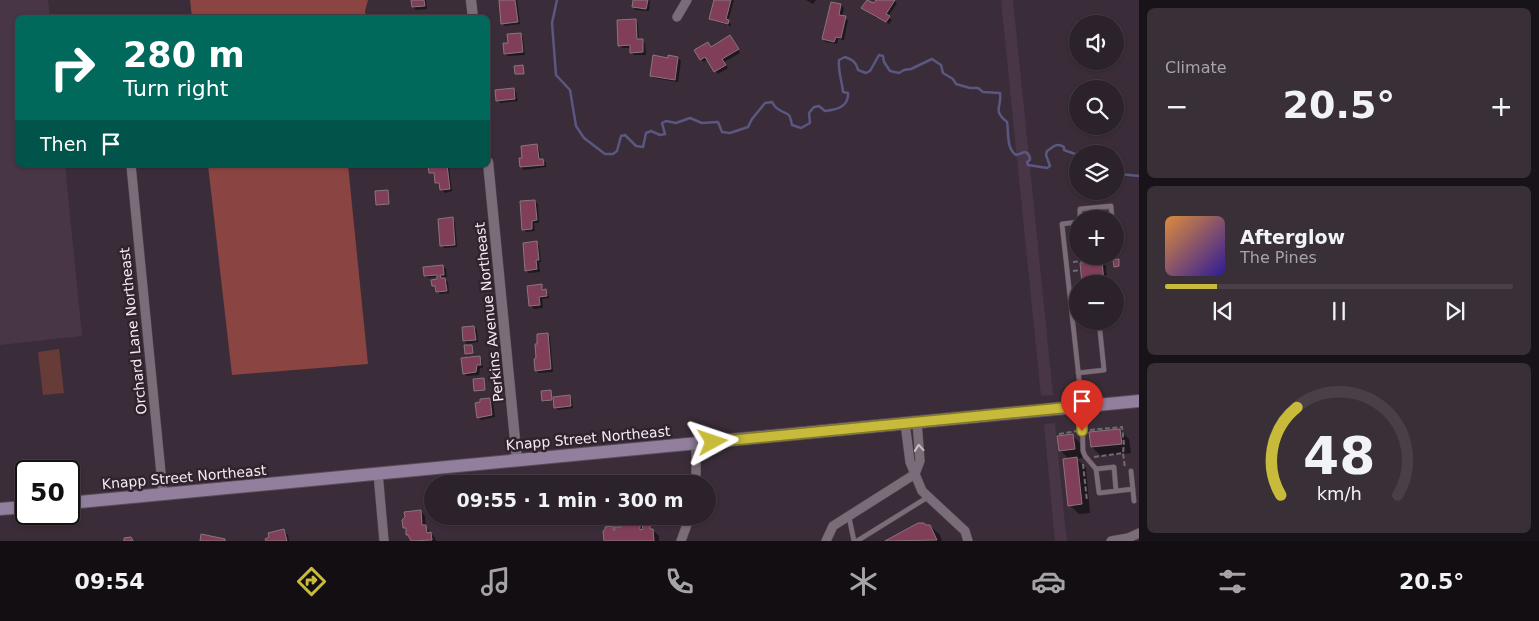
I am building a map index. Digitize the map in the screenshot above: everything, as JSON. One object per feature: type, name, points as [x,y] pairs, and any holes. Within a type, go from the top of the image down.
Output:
[{"type":"main road","name":"Knapp Street Northeast","points":[[80,502],[1139,401]]},
{"type":"main road","points":[[0,509],[15,508]]},
{"type":"street","points":[[471,0],[473,15]]},
{"type":"street","points":[[677,17],[687,0]]},
{"type":"street","name":"Orchard Lane Northeast","points":[[131,167],[163,494]]},
{"type":"street","name":"Perkins Avenue Northeast","points":[[488,167],[517,460]]},
{"type":"street","points":[[911,422],[910,462],[922,491],[965,531],[968,541]]},
{"type":"street","points":[[696,443],[696,475]]},
{"type":"street","points":[[378,473],[384,541]]},
{"type":"street","points":[[826,541],[833,526],[915,474]]},
{"type":"street","points":[[681,541],[687,525]]},
{"type":"street","points":[[1111,541],[1128,538],[1139,533]]},
{"type":"lane","points":[[1080,210],[1111,206],[1111,210]]},
{"type":"lane","points":[[1069,223],[1062,224],[1069,286]]},
{"type":"lane","points":[[1074,330],[1082,406],[1083,451],[1096,469],[1099,493],[1133,489]]},
{"type":"lane","points":[[1078,373],[1104,370],[1100,330]]},
{"type":"lane","points":[[1096,469],[1114,467],[1116,491]]},
{"type":"lane","points":[[1132,470],[1134,501]]},
{"type":"lane","points":[[848,516],[856,541],[928,497]]},
{"type":"path","points":[[1090,430],[1122,426],[1125,469],[1132,470]]},
{"type":"path","points":[[1059,434],[1075,432]]},
{"type":"path","points":[[1088,459],[1124,453]]},
{"type":"shaded area","points":[[0,0],[48,0],[50,15],[15,15],[15,167],[65,167],[82,336],[0,345]]},
{"type":"shaded area","points":[[190,0],[368,0],[366,15],[192,15]]},
{"type":"shaded area","points":[[1001,0],[1013,0],[1053,395],[1041,396]]},
{"type":"shaded area","points":[[208,167],[348,167],[368,364],[232,375]]},
{"type":"shaded area","points":[[59,349],[64,393],[43,395],[38,352]]},
{"type":"shaded area","points":[[1055,423],[1067,541],[1055,541],[1044,424]]},
{"type":"building","points":[[411,0],[424,0],[425,6],[412,7]]},
{"type":"building","points":[[499,0],[515,0],[518,22],[501,24]]},
{"type":"building","points":[[633,0],[648,0],[646,9],[632,7]]},
{"type":"building","points":[[714,0],[731,0],[726,19],[729,20],[728,24],[709,19]]},
{"type":"building","points":[[867,0],[874,3],[876,0],[895,0],[886,14],[890,16],[886,22],[861,8]]},
{"type":"building","points":[[831,2],[841,4],[839,15],[846,16],[841,38],[836,37],[834,42],[822,39]]},
{"type":"building","points":[[636,19],[637,39],[643,39],[643,52],[630,53],[630,45],[618,46],[617,20]]},
{"type":"building","points":[[521,33],[523,52],[504,54],[503,43],[508,43],[507,34]]},
{"type":"building","points":[[730,35],[739,49],[722,59],[726,65],[714,72],[705,57],[700,60],[694,50],[708,42],[711,47]]},
{"type":"building","points":[[653,55],[668,58],[668,55],[678,57],[675,80],[650,76]]},
{"type":"building","points":[[523,65],[524,74],[515,74],[514,66]]},
{"type":"building","points":[[514,88],[515,99],[496,101],[495,90]]},
{"type":"building","points":[[537,144],[539,159],[543,159],[544,165],[520,167],[519,158],[522,158],[521,146]]},
{"type":"building","points":[[428,167],[447,167],[450,189],[440,190],[439,183],[435,183],[434,173],[429,173]]},
{"type":"building","points":[[388,190],[389,204],[376,205],[375,191]]},
{"type":"building","points":[[535,200],[537,220],[532,221],[532,229],[522,230],[520,201]]},
{"type":"building","points":[[453,217],[455,245],[440,246],[438,219]]},
{"type":"building","points":[[537,241],[539,260],[536,260],[537,269],[525,271],[523,243]]},
{"type":"building","points":[[443,265],[444,275],[440,275],[441,278],[445,278],[447,291],[436,292],[431,280],[437,279],[437,275],[424,276],[423,267]]},
{"type":"building","points":[[1080,265],[1102,265],[1103,275],[1081,275]]},
{"type":"building","points":[[542,284],[542,290],[546,289],[547,296],[539,297],[540,305],[529,306],[527,286]]},
{"type":"building","points":[[474,326],[476,340],[463,341],[462,327]]},
{"type":"building","points":[[548,333],[551,369],[535,371],[534,359],[536,358],[535,344],[537,344],[537,334]]},
{"type":"building","points":[[464,345],[472,345],[473,353],[465,354]]},
{"type":"building","points":[[480,356],[481,365],[477,365],[476,372],[463,374],[461,358]]},
{"type":"building","points":[[484,378],[485,390],[474,391],[473,379]]},
{"type":"building","points":[[551,390],[552,400],[542,401],[541,391]]},
{"type":"building","points":[[570,395],[571,406],[554,408],[553,397]]},
{"type":"building","points":[[490,398],[492,415],[477,418],[475,403],[480,402],[480,399]]},
{"type":"building","points":[[1120,429],[1122,444],[1091,447],[1089,432]]},
{"type":"building","points":[[1073,434],[1075,449],[1059,451],[1057,436]]},
{"type":"building","points":[[1077,457],[1082,504],[1068,506],[1063,459]]},
{"type":"building","points":[[421,510],[422,525],[426,525],[427,533],[431,532],[432,540],[411,541],[408,535],[406,535],[406,528],[403,528],[404,512]]},
{"type":"building","points":[[918,523],[930,525],[937,540],[885,541]]},
{"type":"building","points":[[621,525],[640,525],[640,530],[643,529],[642,525],[650,525],[650,529],[653,529],[654,541],[604,541],[603,531],[605,527],[613,526],[613,530],[615,530],[614,527],[621,527]]},
{"type":"building","points":[[284,529],[287,541],[266,541],[265,539],[269,537],[268,533]]},
{"type":"building","points":[[201,534],[225,539],[225,541],[200,541]]},
{"type":"building","points":[[131,537],[133,541],[124,541],[124,538]]},
{"type":"waterway","points":[[557,0],[552,23],[556,75],[570,90],[576,126],[584,138],[605,154],[613,154],[617,151],[621,136],[625,135],[636,146],[643,147],[646,133],[651,131],[660,135],[665,134],[662,123],[666,121],[676,123],[690,118],[702,123],[718,122],[722,132],[730,133],[748,127],[765,103],[772,102],[776,108],[789,115],[792,125],[801,128],[810,123],[809,113],[814,107],[819,106],[825,111],[829,111],[841,107],[846,102],[848,93],[843,92],[839,60],[845,57],[850,59],[855,63],[858,70],[866,73],[870,71],[879,55],[883,56],[884,62],[890,71],[899,73],[932,59],[941,65],[943,73],[953,79],[956,84],[978,88],[983,92],[1000,93],[999,112],[1007,122],[1011,148],[1016,155],[1025,152],[1028,154],[1030,157],[1030,160],[1027,162],[1028,165],[1047,168],[1050,166],[1046,155],[1047,151],[1057,145],[1064,147],[1064,150],[1069,152]]},
{"type":"waterway","points":[[1124,174],[1139,176]]},
{"type":"route","points":[[713,442],[1082,406],[1082,431]]}]
